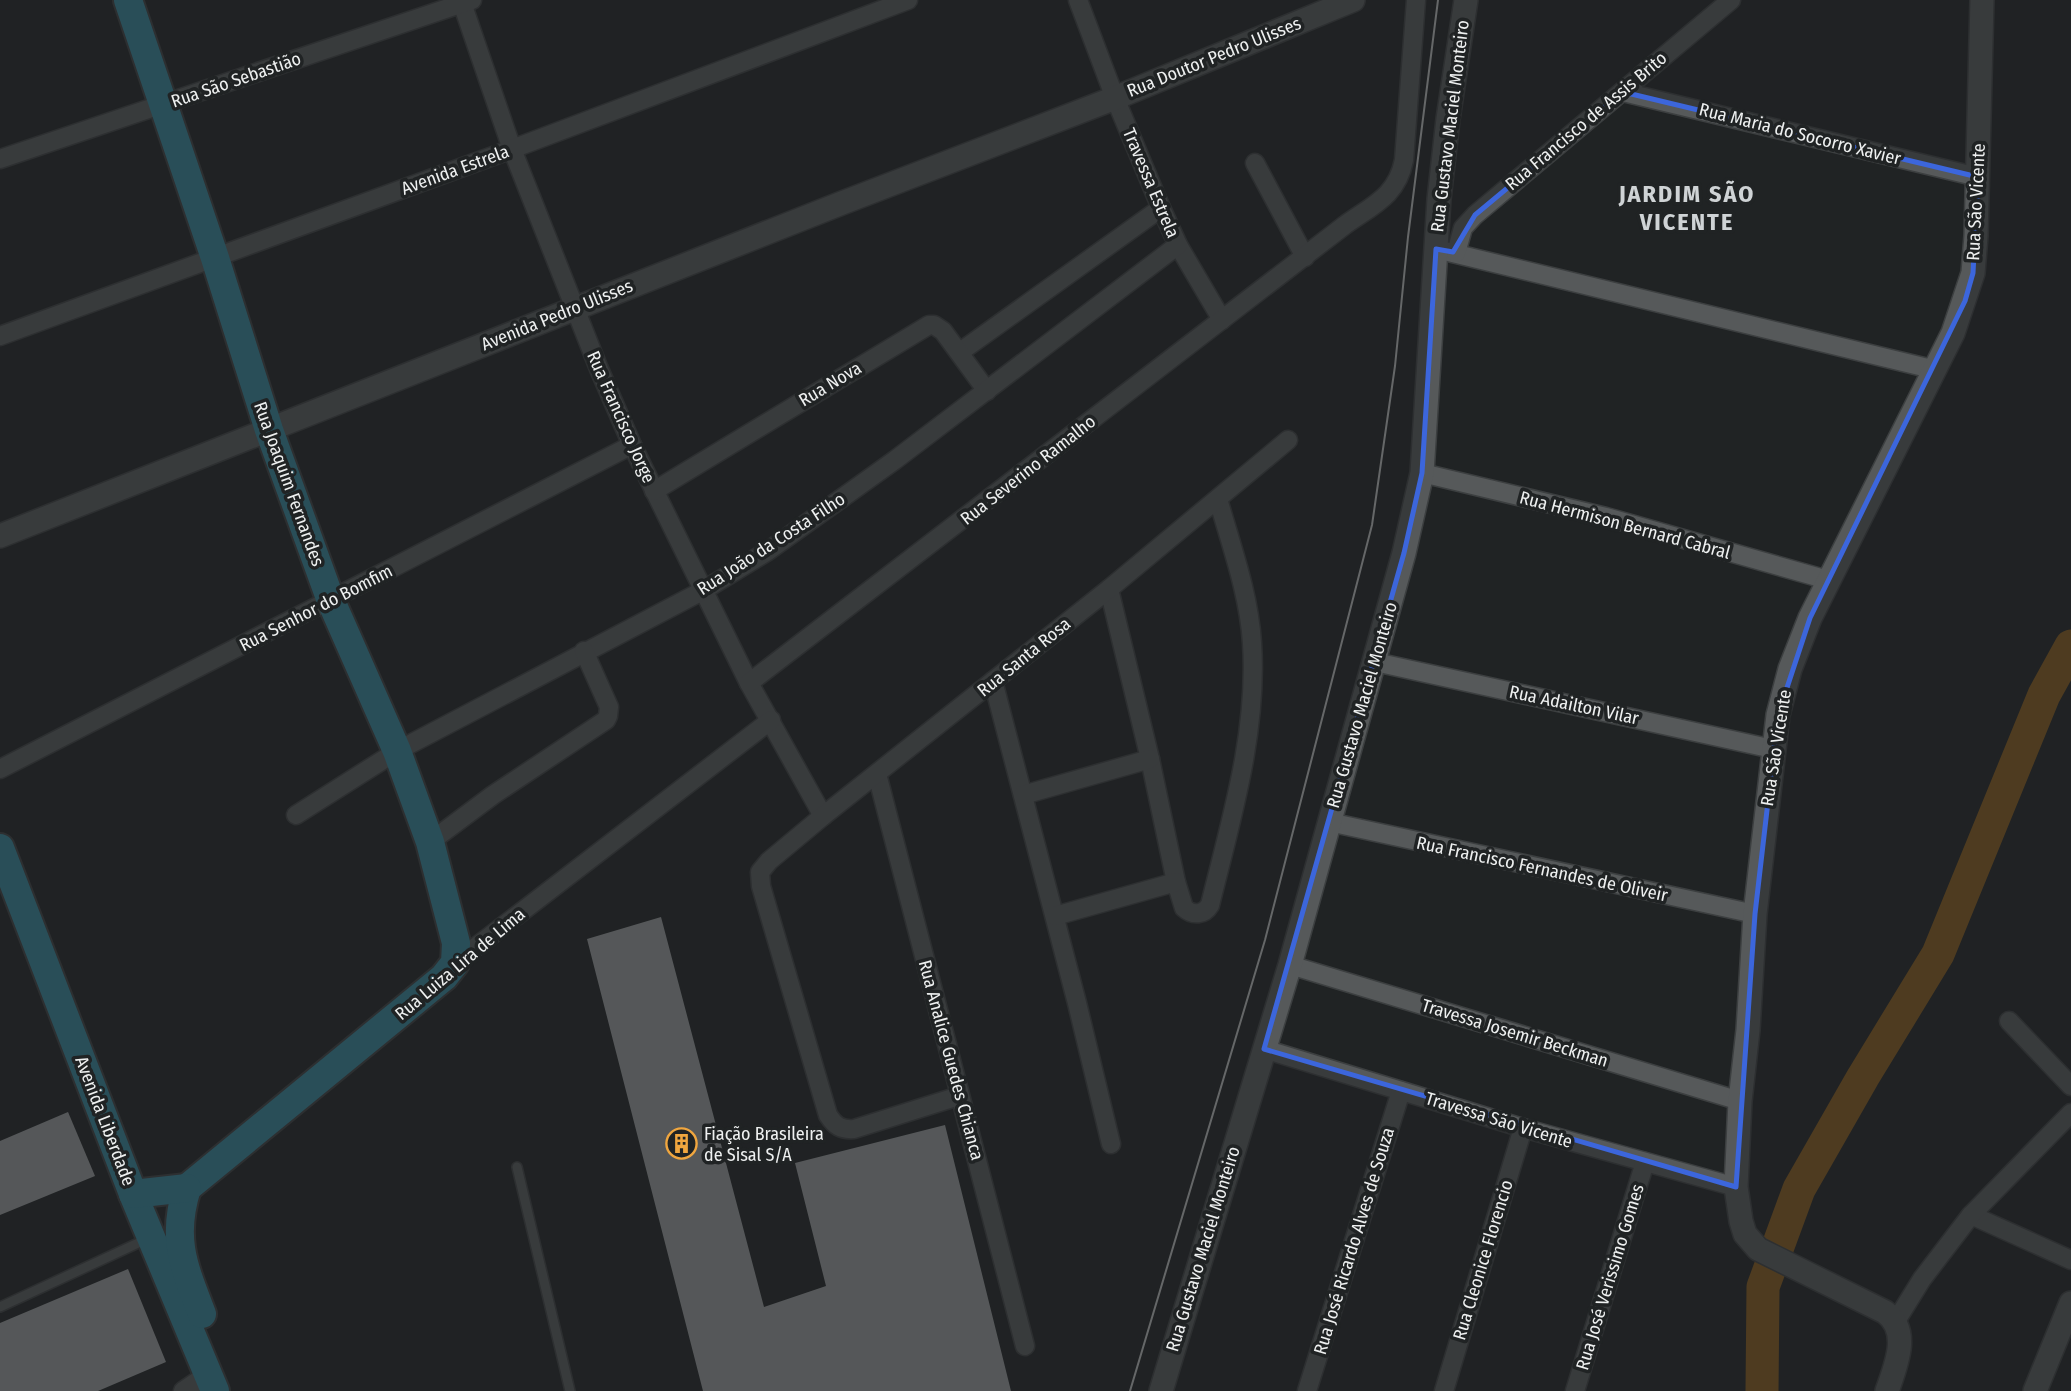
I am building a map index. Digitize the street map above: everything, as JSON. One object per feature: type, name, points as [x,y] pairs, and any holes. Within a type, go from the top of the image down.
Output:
[{"type":"main road","name":"Rua Joaquim Fernandes","points":[[128,0],[215,258],[269,430],[331,601],[397,751],[430,842],[456,943],[455,963]]},
{"type":"main road","name":"Avenida Liberdade","points":[[0,848],[5,878],[211,1382]]},
{"type":"main road","name":"Rua Luiza Lira de Lima","points":[[187,1188],[444,977],[455,963]]},
{"type":"main road","points":[[133,1194],[187,1188],[178,1225],[183,1260],[234,1391]]},
{"type":"street","name":"Avenida Estrela","points":[[0,336],[512,149],[908,0]]},
{"type":"street","name":"Travessa Estrela","points":[[1078,0],[1161,208],[1178,245],[1222,320]]},
{"type":"street","name":"Rua Doutor Pedro Ulisses","points":[[1115,98],[1353,0]]},
{"type":"street","name":"Rua Severino Ramalho","points":[[749,683],[1396,186],[1401,175],[1416,0]]},
{"type":"street","name":"Rua Gustavo Maciel Monteiro","points":[[1161,1391],[1290,965],[1404,554],[1422,473],[1446,251],[1442,165],[1466,0]]},
{"type":"street","name":"Rua Francisco de Assis Brito","points":[[1446,251],[1475,215],[1731,0]]},
{"type":"street","name":"Rua São Vicente","points":[[1896,1321],[1885,1312],[1758,1249],[1745,1234],[1736,1187],[1740,1101],[1748,1030],[1755,914],[1773,749],[1778,715],[1790,669],[1828,580],[1936,370],[1965,301],[1973,273],[1982,0]]},
{"type":"street","name":"Rua São Sebastião","points":[[0,159],[465,1]]},
{"type":"street","name":"Rua Francisco Jorge","points":[[465,1],[512,149],[632,445],[749,683],[822,816]]},
{"type":"street","name":"Rua Maria do Socorro Xavier","points":[[1623,92],[1978,177]]},
{"type":"street","name":"Avenida Pedro Ulisses","points":[[0,537],[575,308],[1115,98]]},
{"type":"street","points":[[1255,163],[1305,257]]},
{"type":"street","points":[[960,352],[1161,208]]},
{"type":"street","name":"Rua João da Costa Filho","points":[[296,815],[397,751],[704,590],[768,551],[986,391],[1178,245]]},
{"type":"street","points":[[1446,251],[1936,370]]},
{"type":"street","name":"Rua Nova","points":[[654,491],[929,325],[943,331],[986,391]]},
{"type":"street","name":"Rua Santa Rosa","points":[[959,1096],[854,1129],[838,1128],[832,1122],[790,989],[761,886],[761,872],[769,861],[822,816],[1109,589],[1288,440]]},
{"type":"street","name":"Rua Senhor do Bomfim","points":[[0,769],[632,445]]},
{"type":"street","name":"Rua Hermison Bernard Cabral","points":[[1422,473],[1606,517],[1828,580]]},
{"type":"street","points":[[1109,589],[1176,882],[1184,908],[1194,914],[1206,911],[1210,905],[1230,825],[1245,750],[1253,688],[1252,641],[1242,584],[1218,499]]},
{"type":"street","points":[[430,842],[493,795],[606,720],[608,707],[584,652]]},
{"type":"street","name":"Rua Adailton Vilar","points":[[1375,662],[1773,749]]},
{"type":"street","points":[[993,681],[1111,1144]]},
{"type":"street","name":"Rua Luiza Lira de Lima","points":[[455,963],[771,720]]},
{"type":"street","points":[[1023,795],[1150,760]]},
{"type":"street","name":"Rua Analice Guedes Chianca","points":[[877,774],[1026,1346]]},
{"type":"street","name":"Rua Francisco Fernandes de Oliveir","points":[[1329,822],[1755,914]]},
{"type":"street","points":[[1055,916],[1176,882]]},
{"type":"street","name":"Travessa Josemir Beckman","points":[[1290,965],[1740,1101]]},
{"type":"street","points":[[2009,1021],[2071,1086]]},
{"type":"street","name":"Travessa São Vicente","points":[[1264,1049],[1523,1128],[1736,1187]]},
{"type":"street","name":"Rua José Ricardo Alves de Souza","points":[[1307,1391],[1401,1091]]},
{"type":"street","points":[[1887,1391],[1900,1348],[1900,1333],[1896,1321],[1922,1279],[1970,1215],[2071,1113]]},
{"type":"street","name":"Rua Cleonice Florencio","points":[[1444,1391],[1523,1128]]},
{"type":"street","name":"Rua José Verissimo Gomes","points":[[1575,1391],[1645,1162]]},
{"type":"street","points":[[1970,1215],[2071,1260]]},
{"type":"street","points":[[2035,1391],[2071,1303]]},
{"type":"street","points":[[183,1391],[211,1382]]},
{"type":"lane","points":[[517,1167],[570,1391]]},
{"type":"lane","points":[[0,1307],[150,1237]]},
{"type":"highlighted area","points":[[1623,92],[1978,177],[1973,273],[1965,301],[1810,618],[1778,715],[1755,914],[1736,1187],[1264,1049],[1404,553],[1422,473],[1436,249],[1453,252],[1475,215]]},
{"type":"building","name":"Fiação Brasileira de Sisal S/A","points":[[661,917],[764,1307],[826,1286],[795,1163],[945,1125],[1011,1391],[703,1391],[587,939]]},
{"type":"building","points":[[68,1112],[95,1176],[0,1215],[0,1141]]},
{"type":"building","points":[[128,1269],[166,1362],[98,1391],[0,1391],[0,1323]]},
{"type":"waterway","points":[[1762,1391],[1763,1287],[1799,1189],[1938,954],[2044,695],[2071,646]]},
{"type":"tram line","points":[[1130,1391],[1265,940],[1372,525],[1395,366],[1408,237],[1438,0]]},
{"type":"place","name":"Fiação Brasileira de Sisal S/A","points":[[681,1144]]},
{"type":"district","name":"JARDIM SÃO VICENTE","points":[[1687,208]]}]
